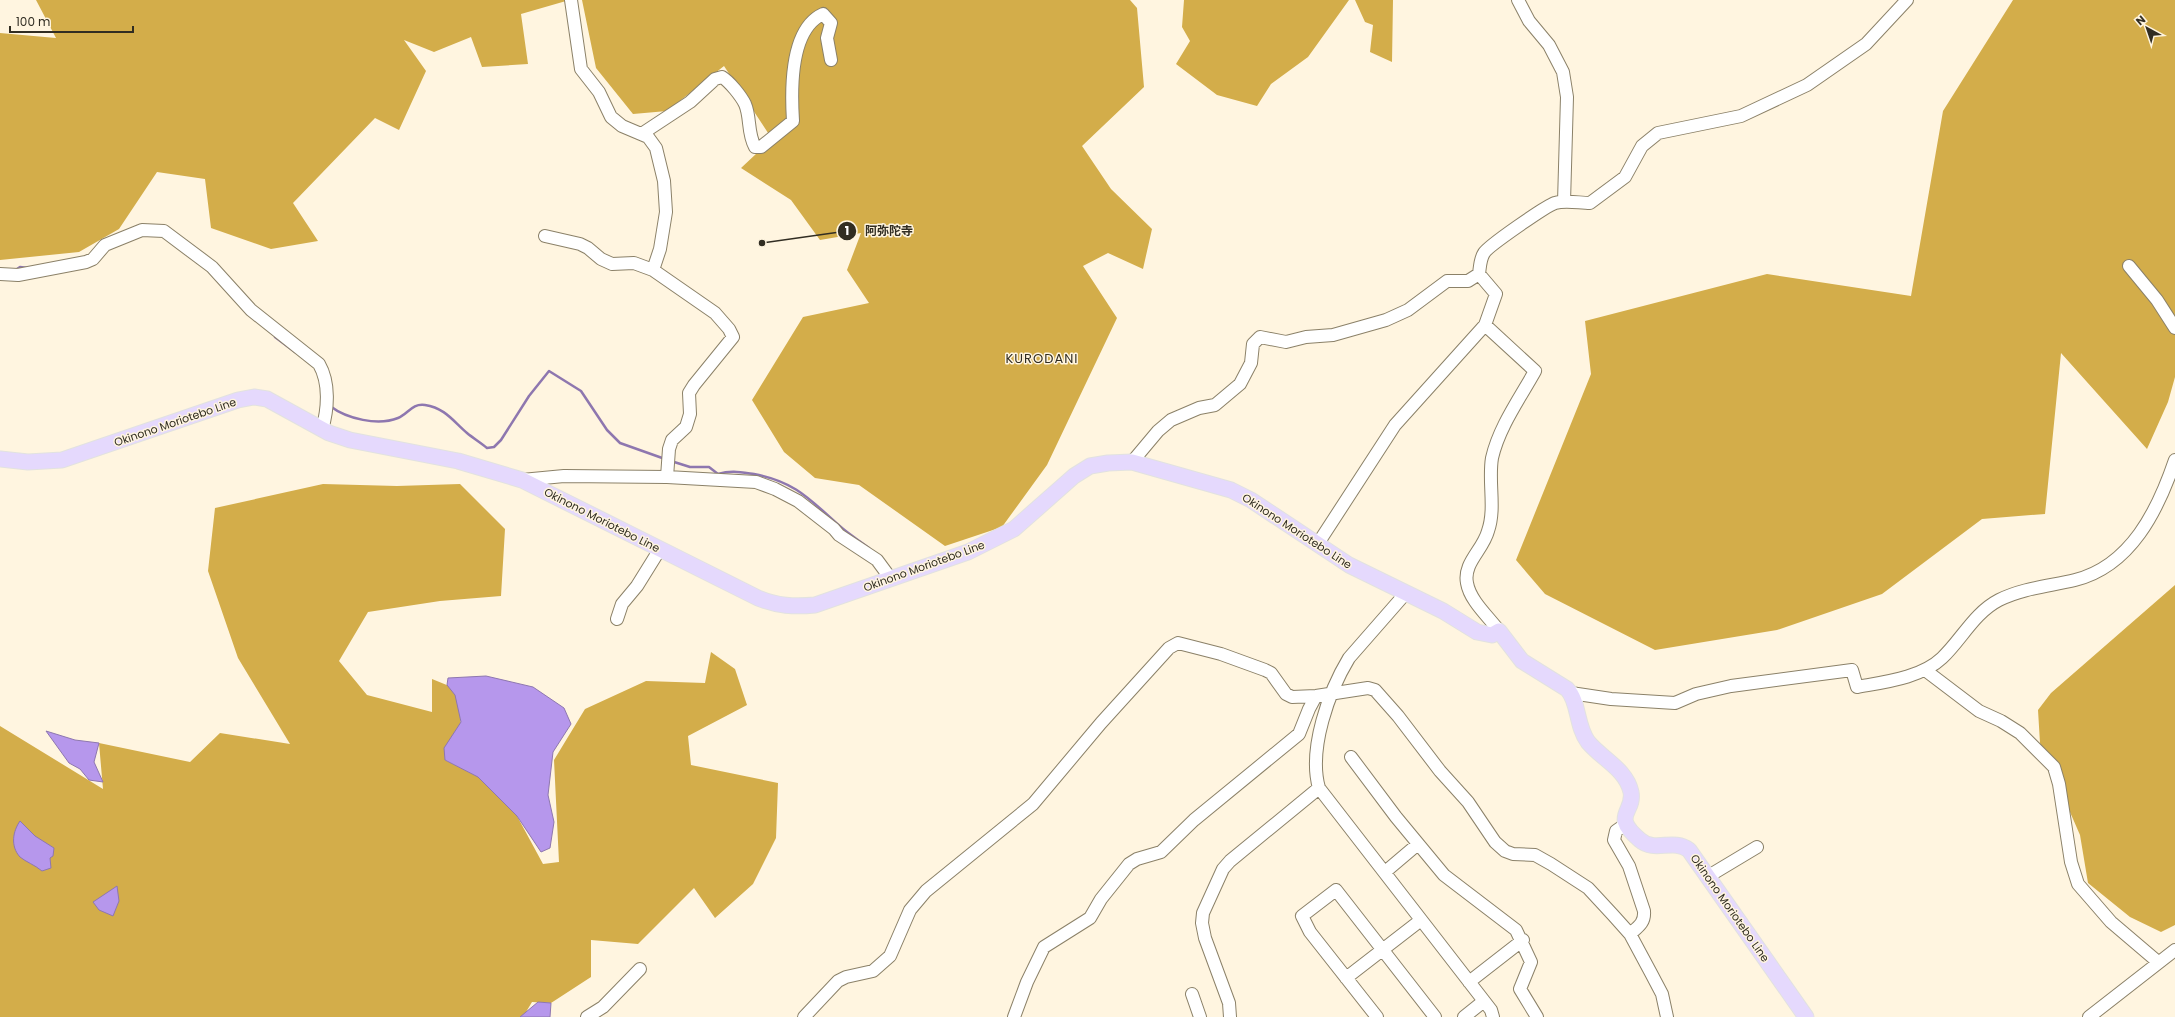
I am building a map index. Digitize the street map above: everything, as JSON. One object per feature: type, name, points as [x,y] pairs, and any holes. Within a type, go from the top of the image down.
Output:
[{"type":"main road","name":"Okinono Moriotebo Line","points":[[0,459],[28,462],[62,460],[213,407],[238,400],[254,398],[267,399],[322,430],[350,440],[458,461],[522,480],[758,598],[772,604],[794,607],[815,605],[968,552],[1014,530],[1074,476],[1090,466],[1108,463],[1132,462],[1231,490],[1251,500],[1316,545],[1405,594],[1485,635],[1492,635],[1499,631]]},
{"type":"main road","points":[[1499,631],[1522,661],[1571,693],[1583,733],[1589,742],[1623,775],[1629,784],[1631,795],[1624,816],[1626,824]]},
{"type":"main road","name":"Okinono Moriotebo Line","points":[[1626,824],[1641,841],[1651,846],[1676,844],[1682,845],[1689,850],[1793,996],[1806,1017]]},
{"type":"street","points":[[571,0],[581,69],[599,92],[611,117],[622,126],[643,133],[656,148],[664,181],[666,212],[660,249],[653,270]]},
{"type":"street","points":[[1518,0],[1529,21],[1549,45],[1563,72],[1567,97],[1564,202]]},
{"type":"street","points":[[1316,545],[1395,425],[1485,326],[1496,294],[1479,274],[1480,262],[1484,252],[1532,215],[1555,204],[1564,202],[1590,203],[1625,177],[1642,146],[1658,133],[1741,116],[1807,85],[1866,44],[1907,0]]},
{"type":"street","points":[[643,133],[690,102],[715,79],[722,77],[745,104],[750,137],[756,147],[761,146],[793,121],[791,95],[795,53],[811,22],[823,14],[831,23],[827,38],[831,60]]},
{"type":"street","points":[[0,274],[18,275],[86,262],[93,259],[105,245],[142,230],[164,231],[212,267],[251,310],[319,364],[323,372],[328,410],[322,430]]},
{"type":"street","points":[[545,236],[580,244],[601,259],[612,264],[634,264],[653,270],[714,314],[729,329],[733,337],[689,393],[690,414],[686,427],[672,440],[667,477]]},
{"type":"street","points":[[2129,266],[2157,300],[2175,328]]},
{"type":"street","points":[[1132,462],[1158,431],[1171,420],[1199,408],[1215,405],[1240,384],[1251,363],[1253,344],[1260,337],[1286,342],[1306,337],[1333,335],[1386,320],[1408,310],[1447,281],[1468,281],[1479,274]]},
{"type":"street","points":[[1485,326],[1535,371],[1498,441],[1492,459],[1492,518],[1488,533],[1466,570],[1467,584],[1473,598],[1499,631]]},
{"type":"street","points":[[1571,693],[1610,699],[1675,703],[1696,694],[1731,686],[1852,670],[1857,686],[1888,681],[1924,670],[1942,658],[1972,622],[1999,601],[2025,590],[2076,579],[2097,572],[2112,563],[2127,550],[2152,512],[2175,460]]},
{"type":"street","points":[[522,480],[564,476],[667,477],[756,482],[775,489],[798,501],[834,529],[839,535],[877,560],[891,579]]},
{"type":"street","points":[[617,619],[622,604],[638,586],[660,550]]},
{"type":"street","points":[[1405,594],[1348,658],[1320,725],[1316,766],[1319,788],[1491,1010],[1493,1017]]},
{"type":"street","points":[[804,1017],[838,981],[846,977],[873,970],[890,956],[910,910],[926,891],[1033,804],[1101,723],[1169,648],[1178,643],[1221,654],[1268,671],[1288,696],[1316,696],[1333,692],[1368,688],[1375,690],[1398,716],[1444,776],[1468,802],[1494,842],[1509,852],[1536,856],[1588,888],[1630,934],[1662,994],[1667,1017]]},
{"type":"street","points":[[1924,670],[1979,711],[2001,721],[2020,733],[2054,767],[2059,784],[2071,862],[2078,884],[2111,922],[2158,962]]},
{"type":"street","points":[[1014,1017],[1027,982],[1044,948],[1090,918],[1101,898],[1129,864],[1137,859],[1161,852],[1194,820],[1299,734],[1316,696]]},
{"type":"street","points":[[1351,757],[1418,844],[1444,875],[1516,930],[1531,962],[1520,989],[1537,1017]]},
{"type":"street","points":[[1230,1017],[1229,1003],[1205,938],[1202,923],[1204,914],[1223,869],[1230,861],[1319,788]]},
{"type":"street","points":[[1626,824],[1616,831],[1614,840],[1629,866],[1645,918],[1643,923],[1630,934]]},
{"type":"street","points":[[1385,872],[1418,844]]},
{"type":"street","points":[[1707,877],[1757,847]]},
{"type":"street","points":[[1377,1017],[1310,932],[1302,916],[1336,890],[1435,1017]]},
{"type":"street","points":[[1346,978],[1421,920]]},
{"type":"street","points":[[1468,982],[1522,940]]},
{"type":"street","points":[[2092,1016],[2175,950]]},
{"type":"street","points":[[586,1017],[603,1007],[640,969]]},
{"type":"street","points":[[1192,994],[1200,1017]]},
{"type":"street","points":[[1464,1017],[1484,1002]]},
{"type":"shaded area","points":[[36,0],[566,1],[521,14],[528,64],[482,67],[471,37],[434,52],[404,40],[426,71],[399,130],[375,118],[293,203],[318,241],[271,249],[211,228],[205,179],[157,172],[119,229],[79,252],[0,260],[0,33],[56,38]]},
{"type":"shaded area","points":[[582,0],[1130,0],[1137,8],[1144,87],[1082,146],[1111,189],[1152,229],[1143,269],[1108,253],[1083,266],[1117,318],[1047,465],[1002,527],[945,546],[859,485],[815,478],[784,452],[752,400],[803,317],[869,303],[847,270],[861,233],[820,240],[791,200],[741,168],[772,139],[724,66],[667,111],[633,114],[596,68]]},
{"type":"shaded area","points":[[1184,0],[1349,0],[1308,57],[1271,84],[1257,106],[1217,95],[1176,64],[1190,41],[1182,27]]},
{"type":"shaded area","points":[[1355,0],[1393,0],[1392,62],[1370,52],[1373,25],[1365,22]]},
{"type":"shaded area","points":[[2013,0],[2175,0],[2175,377],[2168,402],[2147,449],[2061,353],[2045,514],[1982,519],[1882,594],[1777,630],[1655,650],[1545,594],[1516,560],[1591,374],[1585,321],[1767,274],[1911,296],[1943,111]]},
{"type":"shaded area","points":[[323,484],[397,486],[460,484],[505,529],[501,596],[440,601],[368,612],[339,661],[367,695],[432,712],[432,679],[459,690],[461,733],[445,760],[489,782],[517,816],[543,864],[559,862],[554,760],[585,709],[646,681],[705,683],[711,652],[735,669],[747,705],[688,736],[691,765],[778,783],[776,838],[753,884],[715,918],[694,888],[638,944],[591,940],[591,977],[551,1003],[532,1002],[523,1017],[0,1017],[0,726],[103,789],[99,743],[190,762],[220,733],[290,744],[238,658],[208,571],[215,508]]},
{"type":"shaded area","points":[[2175,585],[2175,925],[2161,932],[2130,917],[2088,883],[2080,835],[2040,743],[2038,710],[2051,693]]},
{"type":"shaded area","points":[[486,676],[533,687],[564,708],[571,724],[553,752],[548,795],[554,822],[550,848],[541,852],[517,816],[478,777],[445,760],[444,748],[461,722],[455,695],[447,685],[448,678]]},
{"type":"shaded area","points":[[46,731],[75,740],[99,743],[94,762],[103,782],[89,780],[80,769],[69,763]]},
{"type":"shaded area","points":[[20,821],[35,836],[54,848],[53,856],[50,858],[51,868],[42,871],[22,859],[17,853],[14,843],[14,834]]},
{"type":"shaded area","points":[[117,886],[119,901],[113,916],[99,910],[93,902]]},
{"type":"shaded area","points":[[538,1002],[551,1003],[550,1017],[520,1017]]},
{"type":"waterway","points":[[14,271],[20,267],[28,268]]},
{"type":"waterway","points":[[275,337],[295,352]]},
{"type":"waterway","points":[[330,406],[337,411],[354,418],[381,421],[398,418],[413,407],[425,405],[443,412],[487,448],[494,447],[501,440],[529,396],[549,371],[581,391],[607,430],[620,443],[665,459]]},
{"type":"waterway","points":[[671,461],[690,467],[709,467],[718,474],[731,472],[754,474],[782,482],[793,487],[812,501],[845,531],[869,548]]},
{"type":"place","name":"阿弥陀寺","points":[[762,243]]},
{"type":"district","name":"KURODANI","points":[[1042,358]]}]
